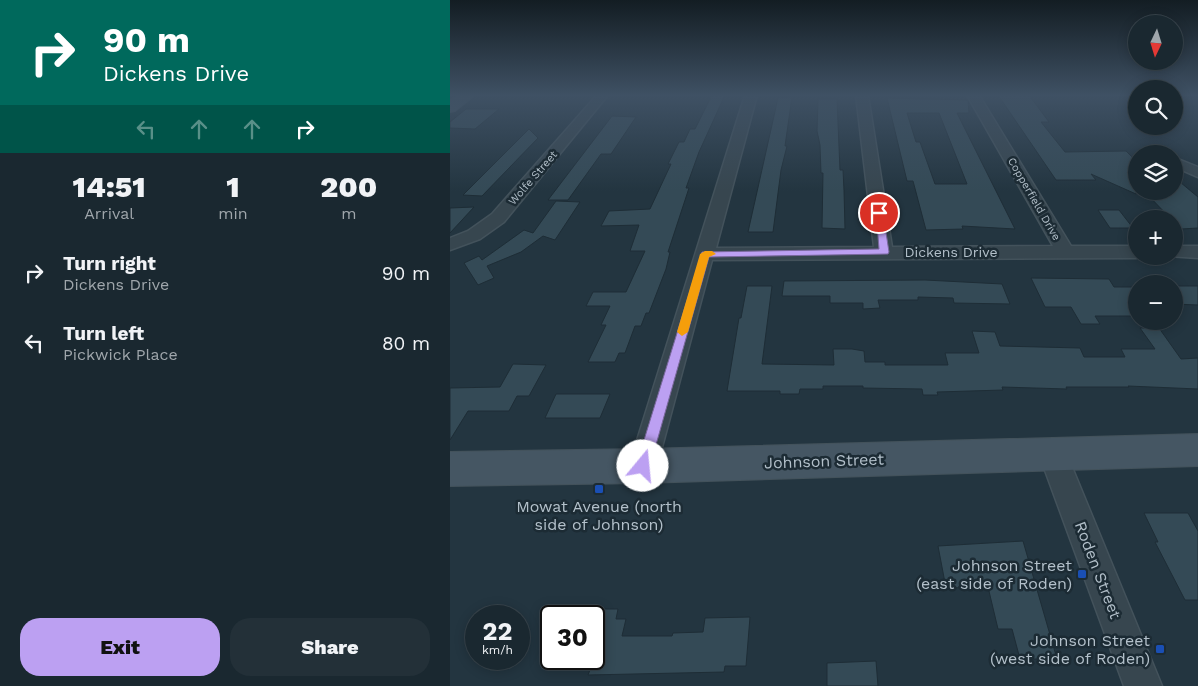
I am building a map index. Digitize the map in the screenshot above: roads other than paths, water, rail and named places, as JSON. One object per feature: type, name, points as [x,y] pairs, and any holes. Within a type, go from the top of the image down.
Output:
[{"type":"main road","name":"Johnson Street","points":[[450,470],[1198,450]]},
{"type":"street","name":"Wolfe Street","points":[[450,244],[474,236],[498,218],[576,127]]},
{"type":"street","points":[[643,466],[742,127]]},
{"type":"street","points":[[866,127],[884,252]]},
{"type":"street","name":"Copperfield Drive","points":[[992,127],[1065,251]]},
{"type":"street","points":[[1183,166],[1198,173]]},
{"type":"street","name":"Dickens Drive","points":[[705,254],[1128,252]]},
{"type":"street","points":[[1183,252],[1198,252]]},
{"type":"street","name":"Roden Street","points":[[1053,454],[1143,686]]},
{"type":"place","name":"Mowat Avenue (north side of Johnson)","points":[[599,489]]},
{"type":"place","name":"Johnson Street (east side of Roden)","points":[[1082,574]]},
{"type":"place","name":"Johnson Street (west side of Roden)","points":[[1160,649]]}]
